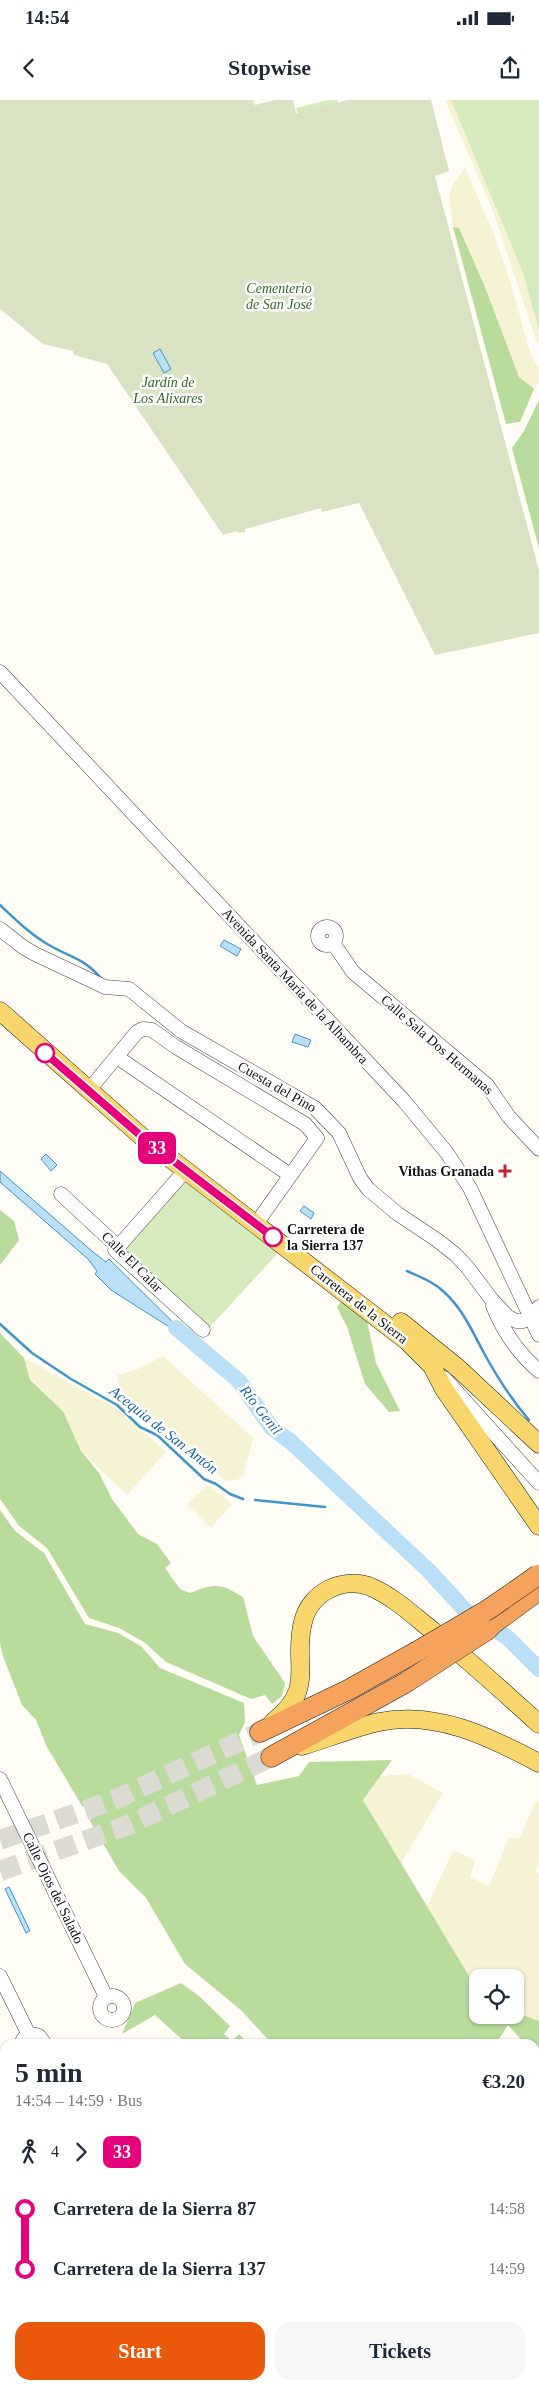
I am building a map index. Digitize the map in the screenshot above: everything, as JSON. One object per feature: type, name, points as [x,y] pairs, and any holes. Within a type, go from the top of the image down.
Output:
[{"type":"highway","points":[[271,1757],[405,1683],[487,1630],[539,1578]]},
{"type":"highway","points":[[260,1732],[392,1666],[539,1578]]},
{"type":"highway","points":[[487,1630],[496,1627],[539,1596]]},
{"type":"main road","name":"Carretera de la Sierra","points":[[0,1012],[88,1091],[185,1171],[380,1319],[432,1366]]},
{"type":"main road","points":[[299,1257],[332,1274],[418,1335],[539,1444]]},
{"type":"main road","points":[[432,1366],[444,1389],[539,1526]]},
{"type":"main road","points":[[260,1732],[282,1715],[297,1696],[301,1679],[302,1624],[309,1606],[321,1593],[330,1588],[348,1583],[365,1585],[386,1595],[476,1667],[539,1724]]},
{"type":"main road","points":[[271,1757],[372,1724],[414,1720],[444,1723],[476,1732],[539,1763]]},
{"type":"street","name":"Avenida Santa María de la Alhambra","points":[[0,672],[404,1101],[447,1154],[470,1188],[535,1312],[539,1335]]},
{"type":"street","points":[[0,929],[22,948],[35,954],[37,964],[71,980]]},
{"type":"street","name":"Calle Sala Dos Hermanas","points":[[333,943],[353,972],[487,1085],[516,1125],[539,1149]]},
{"type":"street","name":"Cuesta del Pino","points":[[35,954],[105,987],[129,989],[181,1031],[315,1108],[339,1133],[360,1178],[368,1188],[391,1209],[456,1255],[492,1300],[516,1321],[535,1312]]},
{"type":"street","points":[[88,1091],[137,1032],[143,1028],[152,1030],[176,1047],[293,1115],[305,1124],[317,1138],[256,1224]]},
{"type":"street","points":[[117,1057],[290,1175]]},
{"type":"street","points":[[118,1247],[185,1171]]},
{"type":"street","name":"Calle El Calar","points":[[61,1194],[118,1247],[116,1250],[203,1330]]},
{"type":"street","name":"Cuesta del Pino","points":[[492,1300],[505,1331],[520,1352],[539,1371]]},
{"type":"street","name":"Carretera de la Sierra","points":[[432,1366],[539,1483]]},
{"type":"street","name":"Calle Ojos del Salado","points":[[0,1779],[106,1997]]},
{"type":"street","points":[[0,1976],[25,2039],[39,2036],[41,2039]]},
{"type":"shaded area","points":[[445,100],[531,100],[539,119],[539,349],[493,211]]},
{"type":"shaded area","points":[[465,167],[493,232],[510,281],[530,353],[539,369],[539,383],[534,389],[519,378],[485,287],[459,229],[453,227],[449,197],[452,186]]},
{"type":"shaded area","points":[[163,1356],[253,1438],[244,1474],[237,1480],[228,1481],[204,1466],[124,1402],[117,1375],[138,1369]]},
{"type":"shaded area","points":[[24,1358],[117,1409],[166,1452],[127,1495],[81,1451],[63,1411],[30,1380]]},
{"type":"shaded area","points":[[208,1485],[232,1504],[211,1528],[187,1504]]},
{"type":"shaded area","points":[[408,1774],[443,1793],[401,1863],[363,1800],[380,1776]]},
{"type":"shaded area","points":[[536,1801],[539,1802],[539,1861],[535,1872],[539,1874],[539,2021],[524,2015],[524,1969],[469,1969],[469,1976],[427,1907],[453,1850],[475,1860],[470,1877],[489,1886],[509,1837],[519,1839]]},
{"type":"green space","name":"Cementerio de San José","points":[[0,100],[253,100],[255,105],[275,100],[293,100],[296,113],[348,100],[431,100],[449,171],[435,176],[539,571],[539,633],[435,655],[359,503],[322,512],[321,508],[245,529],[245,532],[239,533],[237,531],[223,535],[107,364],[74,355],[73,351],[43,344],[0,309]]},
{"type":"green space","points":[[328,100],[337,100],[338,103],[298,113],[296,108]]},
{"type":"green space","points":[[451,100],[539,100],[539,331],[524,275]]},
{"type":"green space","points":[[453,227],[459,228],[485,287],[519,377],[534,389],[520,422],[506,424]]},
{"type":"green space","points":[[539,400],[539,548],[512,448],[524,431]]},
{"type":"green space","points":[[182,1180],[278,1253],[208,1329],[121,1249]]},
{"type":"green space","points":[[0,1210],[14,1221],[19,1240],[0,1265]]},
{"type":"green space","points":[[342,1300],[367,1321],[376,1363],[400,1411],[389,1412],[365,1384],[347,1327],[337,1307]]},
{"type":"green space","points":[[0,1333],[24,1358],[30,1380],[63,1411],[81,1451],[99,1473],[112,1499],[138,1534],[157,1544],[171,1563],[165,1568],[180,1589],[190,1593],[205,1587],[217,1586],[229,1589],[243,1597],[253,1636],[285,1683],[282,1696],[272,1704],[265,1695],[251,1699],[166,1662],[144,1642],[119,1628],[89,1618],[47,1548],[19,1526],[0,1499]]},
{"type":"green space","points":[[0,1510],[15,1531],[44,1553],[85,1624],[118,1633],[141,1646],[160,1668],[244,1703],[245,1722],[239,1735],[257,1785],[299,1776],[309,1762],[392,1760],[363,1800],[469,1976],[469,2024],[524,2024],[524,2015],[539,2021],[539,2039],[521,2039],[508,2025],[499,2039],[267,2039],[242,2011],[185,1964],[146,1898],[119,1871],[90,1821],[91,1815],[87,1808],[82,1806],[47,1747],[36,1720],[22,1705],[3,1656],[0,1643]]},
{"type":"green space","points":[[181,1983],[199,1996],[230,2026],[224,2034],[230,2039],[181,2039],[155,2015],[122,2034],[135,2003]]},
{"type":"green space","points":[[239,2034],[244,2039],[234,2039]]},
{"type":"water","points":[[160,349],[171,369],[164,373],[153,353]]},
{"type":"water","points":[[224,940],[241,949],[237,956],[220,946]]},
{"type":"water","points":[[295,1034],[311,1040],[308,1047],[292,1042]]},
{"type":"water","points":[[46,1154],[57,1165],[51,1171],[41,1159]]},
{"type":"water","points":[[0,1171],[93,1252],[106,1262],[109,1259],[193,1342],[111,1290],[95,1274],[97,1271],[88,1259],[0,1182]]},
{"type":"water","points":[[304,1206],[314,1213],[311,1219],[300,1211]]},
{"type":"water","points":[[9,1887],[30,1931],[26,1933],[5,1889]]},
{"type":"waterway","points":[[0,905],[36,937],[57,950],[83,962],[102,979]]},
{"type":"waterway","points":[[407,1271],[436,1285],[457,1306],[499,1379],[529,1420]]},
{"type":"waterway","name":"Acequia de San Antón","points":[[0,1324],[32,1353],[71,1379],[117,1405],[140,1427],[157,1435],[204,1479],[243,1499]]},
{"type":"waterway","name":"Río Genil","points":[[176,1328],[239,1381],[271,1427],[291,1442],[428,1570],[465,1610],[508,1638],[539,1669]]},
{"type":"waterway","name":"Acequia de San Antón","points":[[255,1500],[325,1507]]},
{"type":"tunnel","points":[[0,1840],[114,1800],[260,1732]]},
{"type":"tunnel","points":[[0,1871],[128,1825],[271,1757]]},
{"type":"bus line","name":"33","points":[[45,1053],[141,1136],[273,1237]]},
{"type":"place","name":"Vithas Granada","points":[[505,1171]]},
{"type":"place","name":"Carretera de la Sierra 137","points":[[273,1237]]},
{"type":"park label","name":"Jardín de Los Alixares","points":[[168,390]]}]
